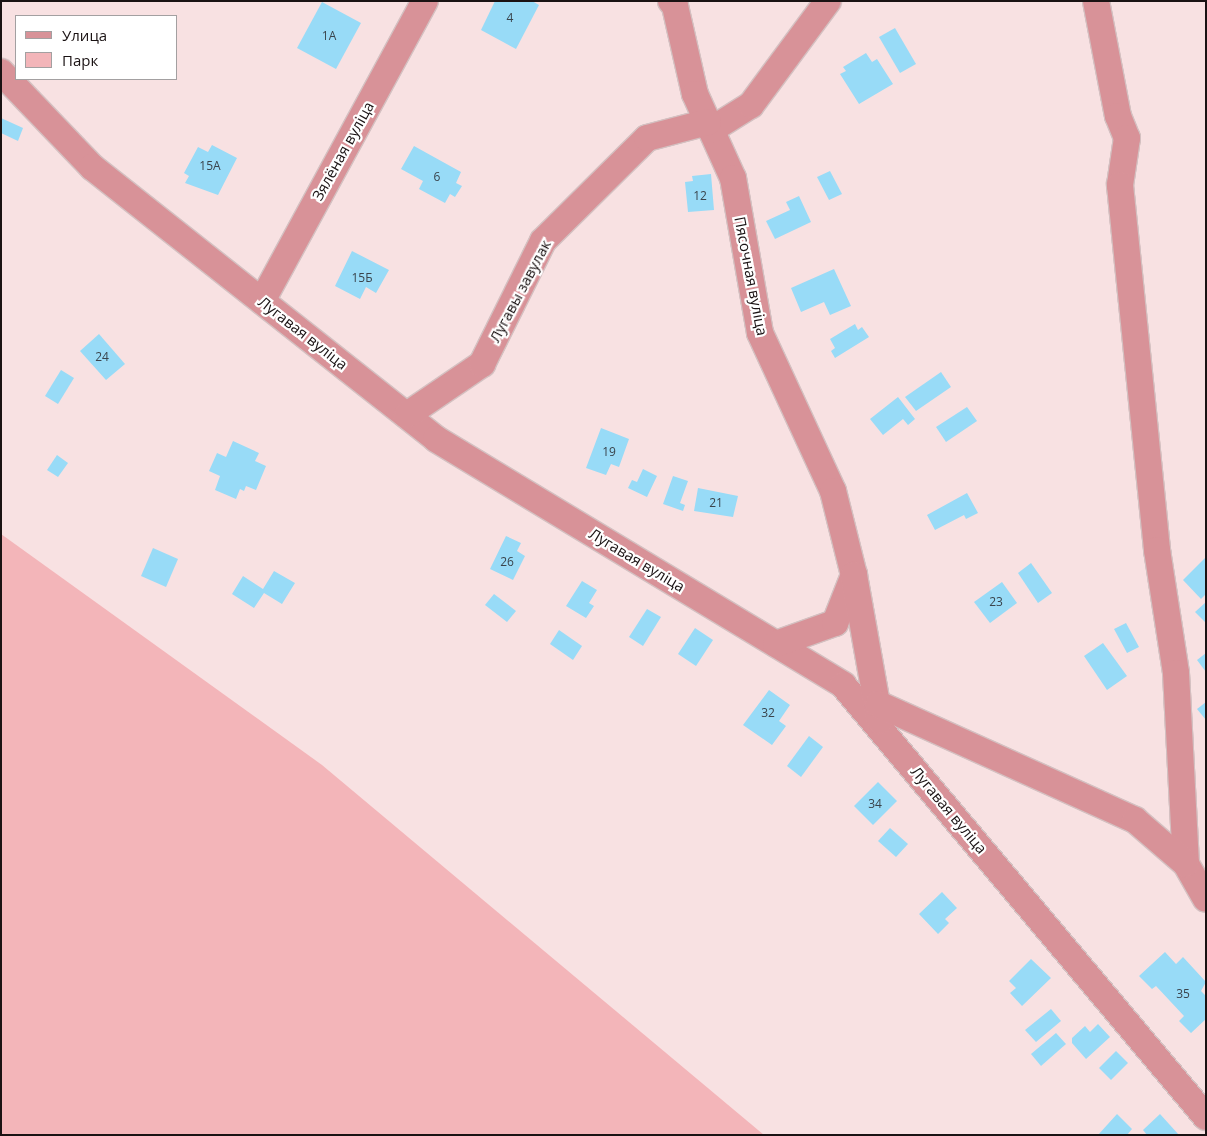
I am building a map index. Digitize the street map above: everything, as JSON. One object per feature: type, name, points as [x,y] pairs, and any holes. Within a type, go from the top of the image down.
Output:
[{"type":"street","name":"Зялёная вуліца","points":[[262,301],[425,1]]},
{"type":"street","name":"Пясочная вуліца","points":[[671,1],[695,94],[733,178],[760,333],[833,491],[854,575],[882,731]]},
{"type":"street","name":"Лугавы завулак","points":[[407,415],[482,364],[543,241],[647,138],[710,126],[750,105],[828,1]]},
{"type":"street","points":[[1096,1],[1118,116],[1127,138],[1120,185],[1157,550],[1176,673],[1186,864]]},
{"type":"street","name":"Лугавая вуліца","points":[[1,72],[92,167],[436,438],[842,685],[1206,1117]]},
{"type":"street","points":[[776,644],[835,623],[854,575]]},
{"type":"street","points":[[878,704],[1135,820],[1186,864],[1206,899]]},
{"type":"green space","points":[[1,534],[322,765],[764,1135],[1,1135]]},
{"type":"building","points":[[495,1],[532,1],[539,5],[516,49],[481,30]]},
{"type":"building","points":[[322,2],[361,23],[336,69],[297,48]]},
{"type":"building","points":[[895,28],[916,64],[900,73],[879,37]]},
{"type":"building","points":[[866,53],[872,62],[877,59],[893,84],[859,104],[840,74],[846,71],[843,67]]},
{"type":"building","points":[[1,118],[23,128],[18,141],[1,133]]},
{"type":"building","points":[[212,145],[237,158],[218,195],[185,183],[189,176],[184,173],[198,147],[208,152]]},
{"type":"building","points":[[414,146],[461,172],[456,183],[462,186],[455,197],[450,194],[445,203],[419,189],[423,181],[401,169]]},
{"type":"building","points":[[830,171],[842,194],[829,200],[817,177]]},
{"type":"building","points":[[711,174],[714,210],[688,212],[685,182],[693,181],[692,176]]},
{"type":"building","points":[[799,196],[811,222],[775,239],[766,221],[790,210],[786,202]]},
{"type":"building","points":[[352,251],[389,270],[376,293],[366,287],[360,299],[335,286]]},
{"type":"building","points":[[834,269],[851,306],[830,315],[824,302],[801,312],[791,288]]},
{"type":"building","points":[[855,324],[858,330],[862,327],[869,337],[835,358],[831,351],[835,348],[830,339]]},
{"type":"building","points":[[99,334],[125,364],[106,380],[80,351]]},
{"type":"building","points":[[61,370],[74,378],[58,404],[45,396]]},
{"type":"building","points":[[941,372],[951,387],[916,411],[905,397]]},
{"type":"building","points":[[898,397],[915,419],[908,425],[903,419],[883,435],[870,419]]},
{"type":"building","points":[[967,407],[977,421],[946,442],[936,427]]},
{"type":"building","points":[[601,428],[629,439],[619,467],[611,464],[606,475],[586,468]]},
{"type":"building","points":[[233,441],[259,453],[255,461],[266,466],[256,490],[246,486],[244,491],[240,489],[236,499],[215,490],[220,476],[209,471],[217,453],[226,457]]},
{"type":"building","points":[[57,455],[68,463],[58,477],[47,470]]},
{"type":"building","points":[[643,469],[657,476],[647,497],[628,488],[632,480],[637,482]]},
{"type":"building","points":[[673,476],[688,481],[680,503],[685,505],[683,511],[663,504]]},
{"type":"building","points":[[698,488],[738,496],[733,517],[694,511]]},
{"type":"building","points":[[967,493],[978,513],[966,519],[964,515],[935,530],[927,515]]},
{"type":"building","points":[[506,536],[521,543],[517,551],[525,556],[513,580],[490,569]]},
{"type":"building","points":[[153,548],[178,559],[166,587],[141,576]]},
{"type":"building","points":[[1206,557],[1206,594],[1201,599],[1183,580]]},
{"type":"building","points":[[1031,563],[1052,593],[1038,603],[1018,573]]},
{"type":"building","points":[[274,571],[295,583],[282,604],[264,593],[254,608],[232,594],[243,576],[263,589]]},
{"type":"building","points":[[582,581],[597,590],[589,603],[594,606],[586,618],[566,606]]},
{"type":"building","points":[[1002,582],[1017,603],[990,623],[974,602]]},
{"type":"building","points":[[494,594],[516,611],[507,622],[485,605]]},
{"type":"building","points":[[1206,602],[1206,623],[1195,612]]},
{"type":"building","points":[[647,609],[661,617],[643,646],[629,637]]},
{"type":"building","points":[[1126,623],[1139,647],[1127,653],[1114,629]]},
{"type":"building","points":[[695,628],[713,640],[696,666],[678,654]]},
{"type":"building","points":[[559,630],[582,646],[573,660],[550,644]]},
{"type":"building","points":[[1103,643],[1127,676],[1107,690],[1084,656]]},
{"type":"building","points":[[1206,653],[1206,672],[1197,660]]},
{"type":"building","points":[[769,690],[790,705],[779,721],[786,726],[772,745],[743,725]]},
{"type":"building","points":[[1206,702],[1206,720],[1197,709]]},
{"type":"building","points":[[809,736],[823,747],[801,777],[787,766]]},
{"type":"building","points":[[878,782],[897,801],[873,825],[854,806]]},
{"type":"building","points":[[890,828],[908,844],[896,857],[878,841]]},
{"type":"building","points":[[942,892],[957,908],[945,919],[949,923],[938,934],[919,914]]},
{"type":"building","points":[[1165,952],[1176,964],[1183,957],[1206,982],[1201,991],[1206,996],[1206,1019],[1191,1033],[1179,1021],[1184,1016],[1156,986],[1152,989],[1139,976]]},
{"type":"building","points":[[1031,959],[1051,978],[1022,1006],[1010,993],[1016,988],[1009,981]]},
{"type":"building","points":[[1051,1009],[1061,1021],[1036,1042],[1025,1030]]},
{"type":"building","points":[[1098,1024],[1110,1037],[1086,1059],[1072,1043],[1072,1038],[1085,1026],[1090,1032]]},
{"type":"building","points":[[1056,1033],[1066,1044],[1041,1066],[1031,1054]]},
{"type":"building","points":[[1116,1051],[1128,1063],[1111,1080],[1099,1068]]},
{"type":"building","points":[[1117,1114],[1132,1129],[1127,1135],[1098,1135]]},
{"type":"building","points":[[1160,1114],[1179,1135],[1147,1135],[1143,1130]]}]
